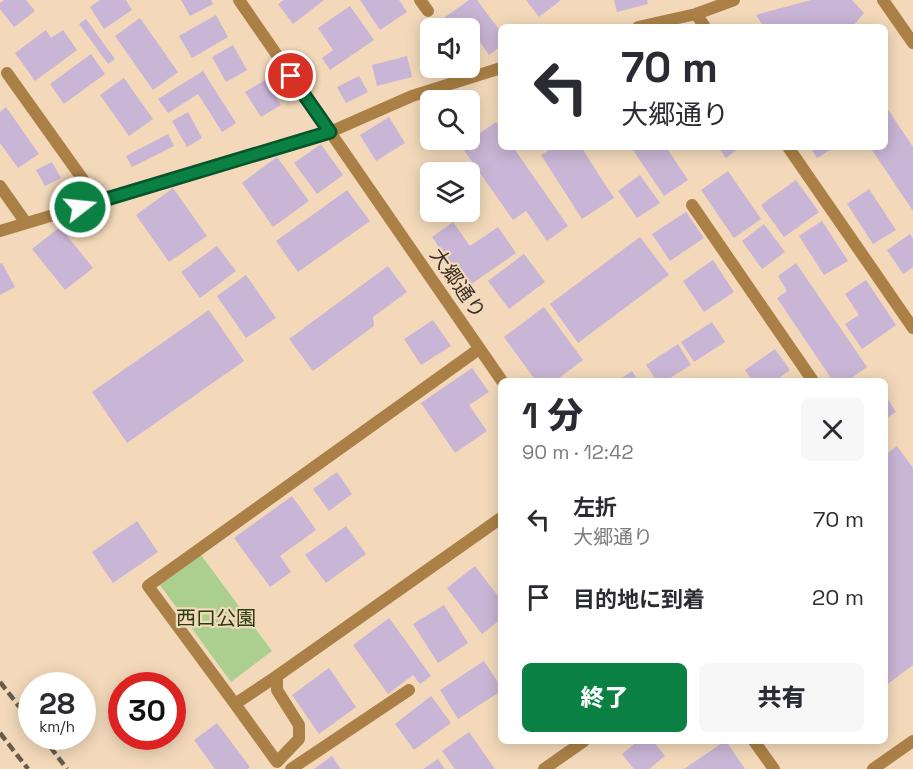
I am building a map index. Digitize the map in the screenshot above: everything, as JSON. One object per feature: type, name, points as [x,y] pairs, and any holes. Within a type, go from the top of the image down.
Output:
[{"type":"street","name":"大郷通り","points":[[238,0],[500,378]]},
{"type":"street","points":[[420,0],[428,11]]},
{"type":"street","points":[[651,24],[696,14],[734,0]]},
{"type":"street","points":[[883,0],[913,43]]},
{"type":"street","points":[[696,14],[703,24]]},
{"type":"street","points":[[0,231],[330,132],[412,96],[498,69]]},
{"type":"street","points":[[7,73],[99,202]]},
{"type":"street","points":[[790,150],[913,328]]},
{"type":"street","points":[[0,186],[26,223]]},
{"type":"street","points":[[692,205],[811,378]]},
{"type":"street","points":[[276,676],[276,690],[299,725],[299,739],[274,765],[235,704],[148,586],[479,349]]},
{"type":"street","points":[[235,704],[498,520]]},
{"type":"street","points":[[291,769],[408,690]]},
{"type":"street","points":[[873,769],[913,741]]},
{"type":"street","points":[[544,769],[580,744]]},
{"type":"street","points":[[756,744],[774,769]]},
{"type":"green space","name":"西口公園","points":[[201,555],[272,651],[231,682],[160,585]]},
{"type":"building","points":[[4,0],[26,0],[35,11],[14,27],[0,9],[0,3]]},
{"type":"building","points":[[100,0],[126,0],[132,10],[104,29],[90,7]]},
{"type":"building","points":[[181,0],[211,0],[213,4],[190,16]]},
{"type":"building","points":[[284,0],[324,0],[293,24],[278,4]]},
{"type":"building","points":[[360,0],[399,0],[407,12],[380,30]]},
{"type":"building","points":[[469,0],[477,0],[498,28],[498,48],[489,55],[480,42],[480,18],[444,18]]},
{"type":"building","points":[[526,0],[561,0],[539,17]]},
{"type":"building","points":[[614,0],[647,0],[648,4],[617,12]]},
{"type":"building","points":[[811,0],[852,0],[864,13],[855,24],[762,24],[756,15]]},
{"type":"building","points":[[350,6],[374,40],[330,70],[322,58],[333,50],[318,28]]},
{"type":"building","points":[[216,15],[228,37],[192,58],[179,36]]},
{"type":"building","points":[[140,18],[178,72],[153,90],[115,36]]},
{"type":"building","points":[[86,19],[115,59],[108,64],[79,24]]},
{"type":"building","points":[[46,30],[51,38],[63,30],[77,50],[35,81],[15,53]]},
{"type":"building","points":[[233,45],[247,70],[226,82],[212,57]]},
{"type":"building","points":[[91,54],[105,74],[64,104],[50,84]]},
{"type":"building","points":[[407,56],[412,77],[377,86],[372,65]]},
{"type":"building","points":[[203,71],[236,123],[222,132],[198,94],[168,113],[158,99]]},
{"type":"building","points":[[359,76],[368,92],[346,103],[337,87]]},
{"type":"building","points":[[124,78],[153,119],[129,136],[100,95]]},
{"type":"building","points":[[265,80],[281,105],[261,117],[245,92]]},
{"type":"building","points":[[6,107],[39,154],[18,168],[0,143],[0,112]]},
{"type":"building","points":[[888,110],[913,147],[913,211],[872,150],[888,150]]},
{"type":"building","points":[[188,112],[202,138],[187,147],[172,121]]},
{"type":"building","points":[[389,117],[405,143],[376,161],[360,135]]},
{"type":"building","points":[[496,122],[498,150],[515,150],[568,226],[547,241],[526,211],[513,220],[480,173],[480,162],[472,162],[464,150],[480,150],[480,133]]},
{"type":"building","points":[[168,134],[174,146],[132,167],[126,156]]},
{"type":"building","points":[[321,144],[343,175],[317,194],[294,163]]},
{"type":"building","points":[[549,150],[583,150],[614,198],[582,219],[541,155]]},
{"type":"building","points":[[633,150],[668,150],[688,180],[664,196]]},
{"type":"building","points":[[720,150],[737,150],[726,158]]},
{"type":"building","points":[[812,150],[830,150],[817,158]]},
{"type":"building","points":[[277,157],[309,201],[273,227],[242,183]]},
{"type":"building","points":[[52,162],[61,178],[45,186],[36,170]]},
{"type":"building","points":[[728,171],[761,219],[734,238],[701,190]]},
{"type":"building","points":[[640,175],[660,203],[637,218],[618,191]]},
{"type":"building","points":[[796,180],[819,212],[784,237],[761,205]]},
{"type":"building","points":[[173,188],[207,236],[169,262],[136,215]]},
{"type":"building","points":[[869,189],[896,230],[873,244],[847,204]]},
{"type":"building","points":[[347,190],[370,221],[298,272],[276,241]]},
{"type":"building","points":[[686,212],[704,238],[670,261],[652,234]]},
{"type":"building","points":[[822,221],[848,261],[824,275],[799,236]]},
{"type":"building","points":[[453,222],[470,246],[498,227],[516,253],[467,287],[432,237]]},
{"type":"building","points":[[764,224],[785,252],[762,269],[742,241]]},
{"type":"building","points":[[60,227],[93,268],[65,290],[32,249]]},
{"type":"building","points":[[910,234],[913,239],[913,267],[903,274],[887,250]]},
{"type":"building","points":[[640,237],[669,275],[578,343],[550,304]]},
{"type":"building","points":[[217,246],[236,271],[200,298],[181,272]]},
{"type":"building","points":[[524,254],[545,282],[509,309],[488,281]]},
{"type":"building","points":[[713,260],[734,292],[704,312],[683,281]]},
{"type":"building","points":[[2,263],[15,287],[0,295],[0,264]]},
{"type":"building","points":[[796,263],[867,367],[851,378],[831,378],[777,298],[787,291],[778,276]]},
{"type":"building","points":[[388,266],[407,292],[373,317],[374,326],[313,371],[289,339]]},
{"type":"building","points":[[246,275],[276,318],[246,338],[217,296]]},
{"type":"building","points":[[866,280],[896,325],[862,349],[845,324],[859,315],[845,294]]},
{"type":"building","points":[[544,307],[583,360],[559,378],[534,378],[504,337]]},
{"type":"building","points":[[209,310],[244,361],[127,443],[92,392]]},
{"type":"building","points":[[433,320],[451,346],[421,365],[404,339]]},
{"type":"building","points":[[712,322],[725,342],[694,362],[681,342]]},
{"type":"building","points":[[678,344],[691,365],[670,378],[655,378],[646,365]]},
{"type":"building","points":[[775,349],[790,370],[779,378],[751,378],[745,370]]},
{"type":"building","points":[[472,368],[489,392],[469,405],[487,431],[455,453],[421,403]]},
{"type":"building","points":[[632,371],[636,378],[622,378]]},
{"type":"building","points":[[888,400],[896,412],[888,417]]},
{"type":"building","points":[[897,446],[913,468],[913,665],[888,684],[888,453]]},
{"type":"building","points":[[337,472],[352,494],[329,511],[313,489]]},
{"type":"building","points":[[292,496],[316,530],[280,556],[291,572],[270,587],[234,538]]},
{"type":"building","points":[[137,521],[158,552],[113,583],[92,552]]},
{"type":"building","points":[[346,526],[366,554],[326,583],[305,555]]},
{"type":"building","points":[[475,566],[498,596],[498,621],[482,634],[447,588]]},
{"type":"building","points":[[444,605],[468,643],[438,663],[413,624]]},
{"type":"building","points":[[389,618],[431,676],[420,684],[413,675],[388,694],[353,645]]},
{"type":"building","points":[[484,661],[498,682],[498,693],[458,719],[440,690]]},
{"type":"building","points":[[329,668],[356,707],[319,734],[292,695]]},
{"type":"building","points":[[431,696],[451,723],[414,750],[395,724]]},
{"type":"building","points":[[217,723],[250,767],[248,769],[215,769],[194,740]]},
{"type":"building","points":[[469,732],[495,769],[455,769],[442,751]]},
{"type":"building","points":[[634,744],[655,744],[665,756],[649,769],[634,769],[622,754]]},
{"type":"building","points":[[721,744],[728,744],[745,769],[684,769]]},
{"type":"building","points":[[332,756],[341,769],[314,769]]},
{"type":"building","points":[[438,759],[445,769],[423,769]]},
{"type":"railway","points":[[0,682],[18,705]]},
{"type":"railway","points":[[0,733],[28,769]]},
{"type":"railway","points":[[53,750],[67,769]]},
{"type":"route","points":[[80,207],[330,132],[291,76]]}]
